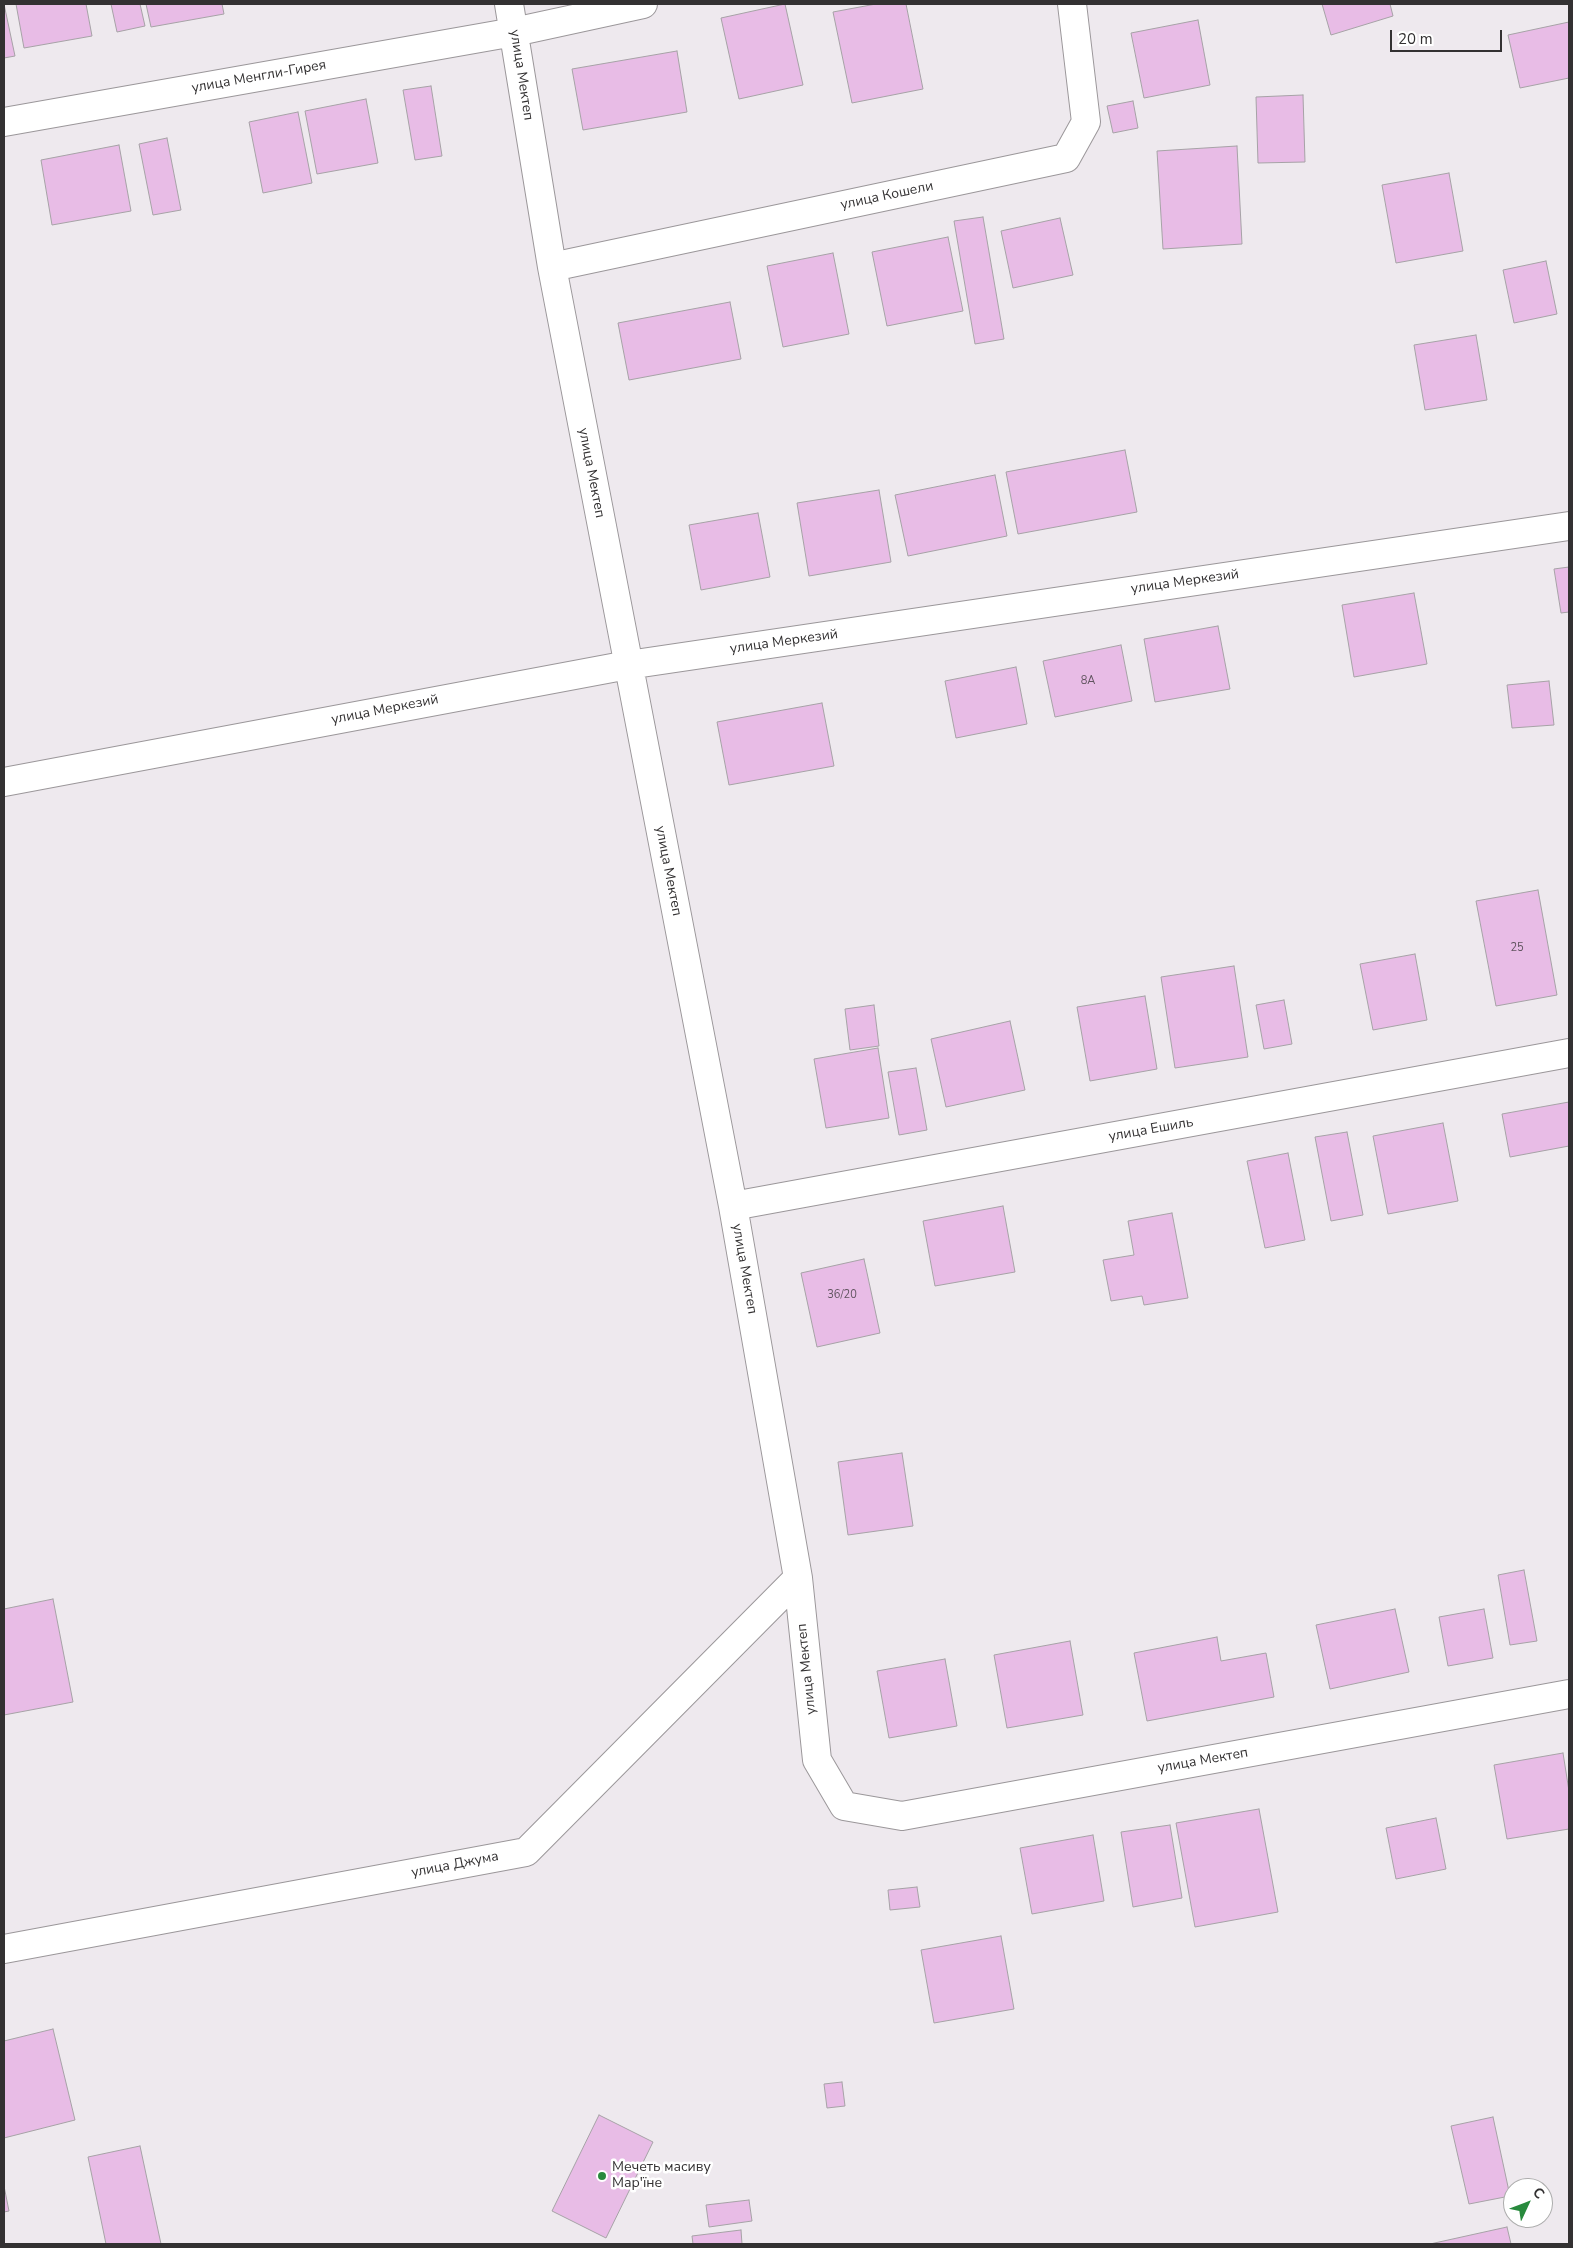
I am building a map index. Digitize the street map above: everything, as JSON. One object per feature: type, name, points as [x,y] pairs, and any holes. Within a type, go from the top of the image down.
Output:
[{"type":"street","name":"улица Мектеп","points":[[509,4],[552,267],[733,1206],[798,1578],[817,1760],[844,1806],[902,1816],[1569,1694]]},
{"type":"street","name":"улица Менгли-Гирея","points":[[4,122],[514,32],[642,4]]},
{"type":"street","name":"улица Кошели","points":[[552,267],[1066,158],[1086,122],[1072,4]]},
{"type":"street","name":"улица Меркезий","points":[[4,782],[628,665],[1569,526]]},
{"type":"street","name":"улица Ешиль","points":[[733,1206],[1569,1053]]},
{"type":"street","name":"улица Джума","points":[[4,1949],[526,1852],[798,1578]]},
{"type":"building","points":[[4,4],[15,56],[4,58]]},
{"type":"building","points":[[16,4],[86,4],[92,36],[24,48]]},
{"type":"building","points":[[111,4],[140,4],[145,26],[117,32]]},
{"type":"building","points":[[146,4],[222,4],[224,14],[151,27]]},
{"type":"building","points":[[785,4],[803,85],[739,99],[721,18]]},
{"type":"building","points":[[876,4],[906,4],[923,89],[852,103],[833,12]]},
{"type":"building","points":[[1322,4],[1390,4],[1393,16],[1331,35]]},
{"type":"building","points":[[1198,20],[1210,85],[1144,98],[1131,33]]},
{"type":"building","points":[[1569,22],[1569,78],[1520,88],[1508,35]]},
{"type":"building","points":[[677,51],[687,112],[583,130],[572,69]]},
{"type":"building","points":[[431,86],[442,156],[415,160],[403,90]]},
{"type":"building","points":[[1303,95],[1305,162],[1258,163],[1256,97]]},
{"type":"building","points":[[366,99],[378,163],[317,174],[305,111]]},
{"type":"building","points":[[1133,101],[1138,128],[1113,133],[1107,106]]},
{"type":"building","points":[[298,112],[312,183],[263,193],[249,122]]},
{"type":"building","points":[[167,138],[181,210],[153,215],[139,144]]},
{"type":"building","points":[[119,145],[131,211],[52,225],[41,160]]},
{"type":"building","points":[[1237,146],[1242,244],[1163,249],[1157,151]]},
{"type":"building","points":[[1449,173],[1463,251],[1396,263],[1382,185]]},
{"type":"building","points":[[983,217],[1004,339],[975,344],[954,221]]},
{"type":"building","points":[[1060,218],[1073,275],[1013,288],[1001,231]]},
{"type":"building","points":[[948,237],[963,311],[887,326],[872,252]]},
{"type":"building","points":[[833,253],[849,334],[783,347],[767,266]]},
{"type":"building","points":[[1546,261],[1557,314],[1514,323],[1503,270]]},
{"type":"building","points":[[730,302],[741,359],[629,380],[618,323]]},
{"type":"building","points":[[1476,335],[1487,400],[1425,410],[1414,345]]},
{"type":"building","points":[[1125,450],[1137,512],[1018,534],[1006,472]]},
{"type":"building","points":[[995,475],[1007,536],[908,556],[895,495]]},
{"type":"building","points":[[879,490],[891,562],[809,576],[797,503]]},
{"type":"building","points":[[758,513],[770,577],[701,590],[689,525]]},
{"type":"building","points":[[1569,567],[1569,612],[1561,613],[1554,569]]},
{"type":"building","points":[[1414,593],[1427,664],[1354,677],[1342,605]]},
{"type":"building","points":[[1218,626],[1230,689],[1155,702],[1144,639]]},
{"type":"building","points":[[1121,645],[1132,701],[1055,717],[1043,661]]},
{"type":"building","points":[[1016,667],[1027,724],[956,738],[945,681]]},
{"type":"building","points":[[1549,681],[1554,725],[1512,728],[1507,685]]},
{"type":"building","points":[[822,703],[834,766],[729,785],[717,722]]},
{"type":"building","points":[[1538,890],[1557,995],[1496,1006],[1476,901]]},
{"type":"building","points":[[1415,954],[1427,1020],[1373,1030],[1360,964]]},
{"type":"building","points":[[1234,966],[1248,1057],[1175,1068],[1161,977]]},
{"type":"building","points":[[1145,996],[1157,1069],[1090,1081],[1077,1007]]},
{"type":"building","points":[[1284,1000],[1292,1044],[1264,1049],[1256,1005]]},
{"type":"building","points":[[874,1005],[879,1046],[850,1050],[845,1009]]},
{"type":"building","points":[[1010,1021],[1025,1090],[946,1107],[931,1039]]},
{"type":"building","points":[[878,1048],[889,1118],[826,1128],[814,1059]]},
{"type":"building","points":[[916,1068],[927,1130],[899,1135],[888,1072]]},
{"type":"building","points":[[1569,1102],[1569,1146],[1510,1157],[1502,1114]]},
{"type":"building","points":[[1443,1123],[1458,1201],[1388,1214],[1373,1136]]},
{"type":"building","points":[[1347,1132],[1363,1215],[1331,1221],[1315,1137]]},
{"type":"building","points":[[1288,1153],[1305,1240],[1265,1248],[1247,1161]]},
{"type":"building","points":[[1003,1206],[1015,1272],[935,1286],[923,1221]]},
{"type":"building","points":[[1172,1213],[1188,1298],[1144,1305],[1142,1296],[1111,1301],[1103,1260],[1134,1255],[1128,1221]]},
{"type":"building","points":[[864,1259],[880,1333],[817,1347],[801,1273]]},
{"type":"building","points":[[902,1453],[913,1526],[848,1535],[838,1462]]},
{"type":"building","points":[[1524,1570],[1537,1641],[1510,1645],[1498,1575]]},
{"type":"building","points":[[53,1599],[73,1702],[4,1715],[4,1609]]},
{"type":"building","points":[[1395,1609],[1409,1672],[1330,1689],[1316,1625]]},
{"type":"building","points":[[1484,1609],[1493,1658],[1448,1666],[1439,1617]]},
{"type":"building","points":[[1217,1637],[1221,1661],[1266,1653],[1274,1697],[1147,1721],[1134,1653]]},
{"type":"building","points":[[1070,1641],[1083,1715],[1007,1728],[994,1655]]},
{"type":"building","points":[[945,1659],[957,1726],[889,1738],[877,1671]]},
{"type":"building","points":[[1563,1753],[1569,1791],[1569,1829],[1507,1839],[1494,1765]]},
{"type":"building","points":[[1259,1809],[1278,1912],[1195,1927],[1176,1823]]},
{"type":"building","points":[[1436,1818],[1446,1869],[1396,1879],[1386,1828]]},
{"type":"building","points":[[1170,1825],[1182,1898],[1133,1907],[1121,1832]]},
{"type":"building","points":[[1093,1835],[1104,1901],[1032,1914],[1020,1848]]},
{"type":"building","points":[[917,1887],[920,1907],[890,1910],[888,1890]]},
{"type":"building","points":[[1001,1936],[1014,2009],[934,2023],[921,1950]]},
{"type":"building","points":[[53,2029],[75,2120],[4,2138],[4,2041]]},
{"type":"building","points":[[842,2082],[845,2106],[827,2108],[824,2084]]},
{"type":"building","name":"Мечеть масиву Мар'їне","points":[[599,2115],[653,2142],[606,2238],[552,2211]]},
{"type":"building","points":[[1493,2117],[1506,2178],[1503,2178],[1503,2197],[1469,2204],[1451,2126]]},
{"type":"building","points":[[140,2146],[161,2244],[106,2244],[88,2157]]},
{"type":"building","points":[[4,2186],[9,2211],[4,2212]]},
{"type":"building","points":[[749,2200],[752,2221],[709,2227],[706,2205]]},
{"type":"building","points":[[1503,2228],[1507,2228],[1511,2244],[1430,2244]]},
{"type":"building","points":[[741,2230],[742,2244],[693,2244],[692,2236]]},
{"type":"place","name":"Мечеть масиву Мар'їне","points":[[602,2176]]}]
